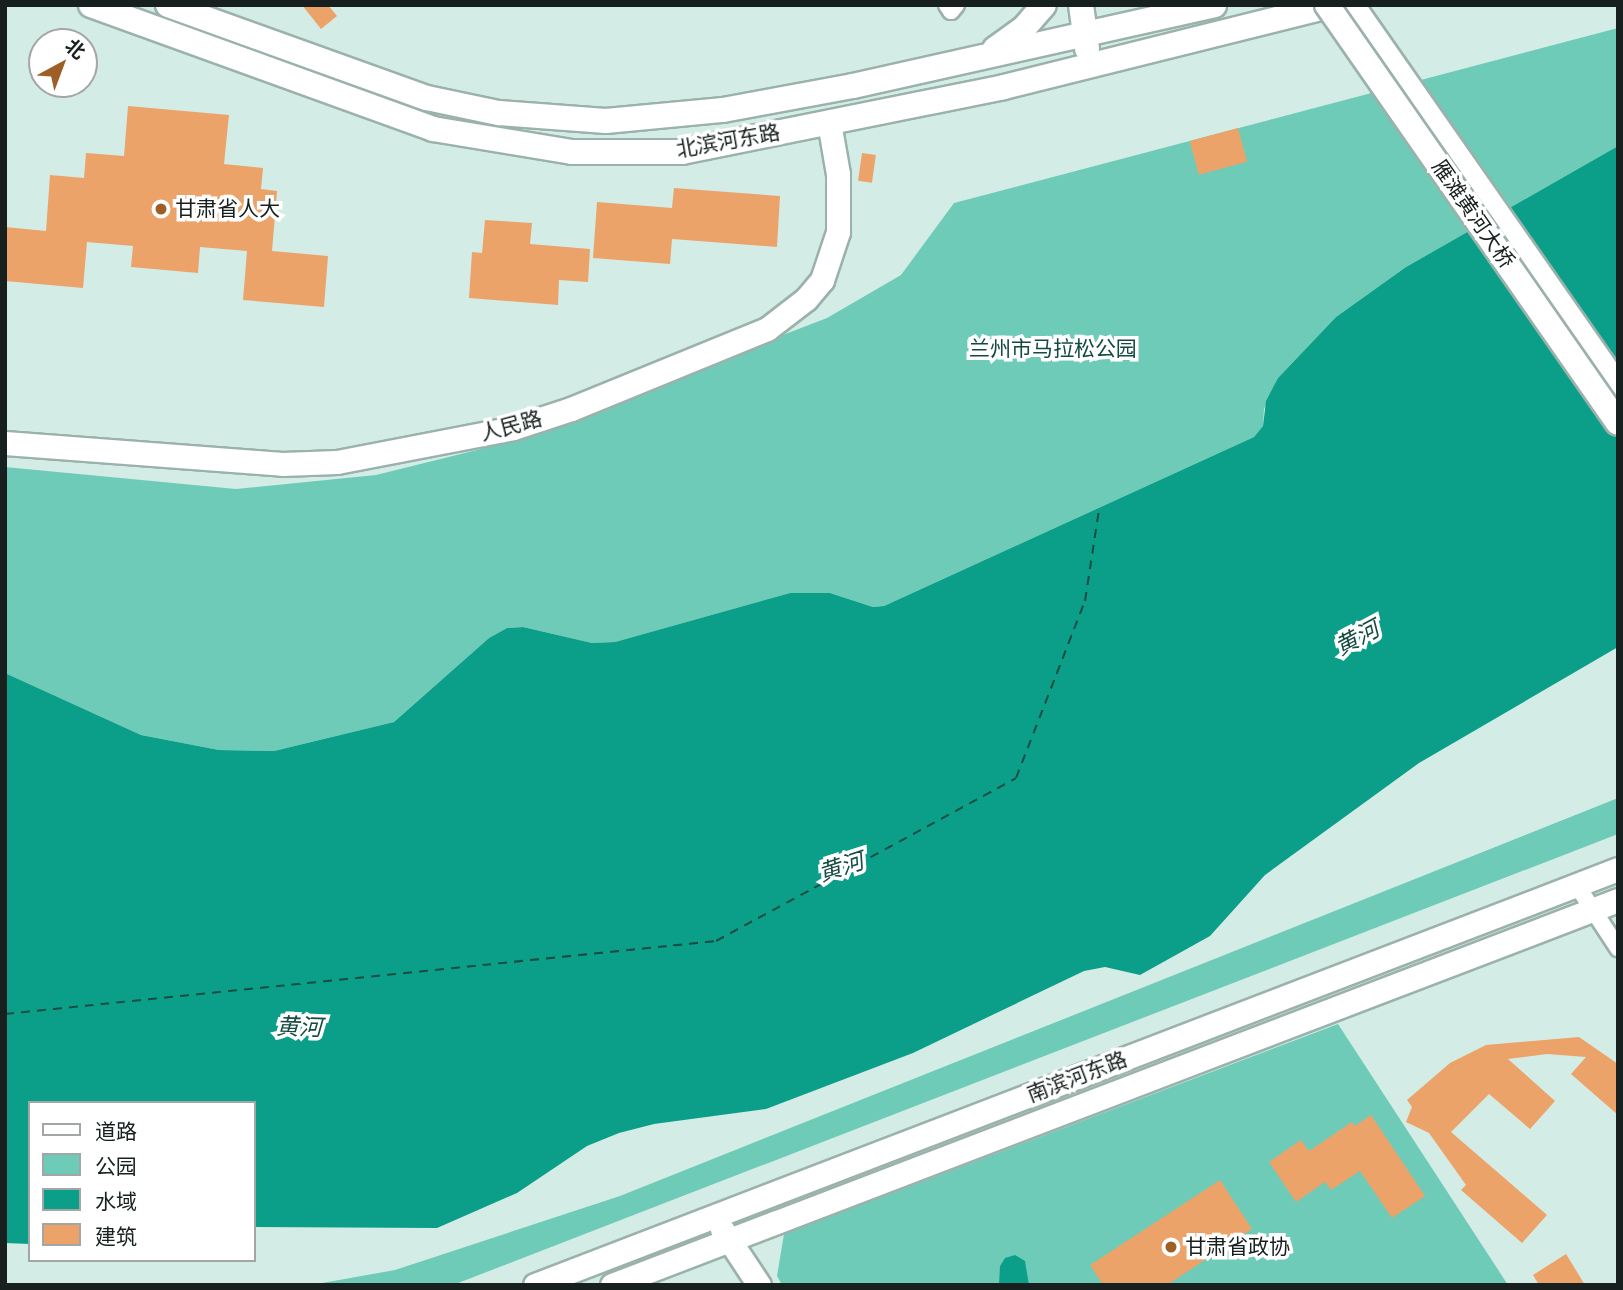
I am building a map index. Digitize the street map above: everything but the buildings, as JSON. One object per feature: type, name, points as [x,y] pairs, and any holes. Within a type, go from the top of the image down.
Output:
[{"type":"main road","name":"北滨河东路","points":[[91,5],[433,129],[572,152],[682,152],[1091,67],[1333,5]]},
{"type":"main road","name":"北滨河东路","points":[[168,5],[427,98],[499,113],[561,120],[639,120],[723,110],[982,57],[1214,5]]},
{"type":"main road","points":[[982,57],[1024,28],[1044,5]]},
{"type":"main road","points":[[1081,5],[1083,35],[1091,67]]},
{"type":"main road","points":[[1147,5],[1182,14]]},
{"type":"main road","name":"雁滩黄河大桥","points":[[1327,5],[1618,423]]},
{"type":"main road","name":"雁滩黄河大桥","points":[[1352,5],[1618,387]]},
{"type":"main road","name":"人民路","points":[[5,443],[282,464],[337,462],[513,428],[571,408],[767,329],[806,299],[822,280],[838,232],[838,174],[829,122]]},
{"type":"main road","name":"南滨河东路","points":[[535,1285],[1618,869]]},
{"type":"main road","name":"南滨河东路","points":[[612,1285],[1618,900]]},
{"type":"main road","points":[[714,1217],[759,1285]]},
{"type":"street","points":[[947,5],[951,11],[956,5]]},
{"type":"street","points":[[1576,884],[1618,948]]},
{"type":"green space","name":"兰州市马拉松公园","points":[[1618,28],[1618,146],[1406,267],[1336,317],[1278,378],[1264,409],[1263,426],[1254,437],[884,606],[873,607],[830,593],[790,593],[615,642],[592,643],[523,627],[507,628],[489,638],[394,722],[274,751],[219,750],[141,735],[5,673],[5,467],[236,489],[376,475],[493,446],[827,318],[901,275],[954,203]]},
{"type":"green space","points":[[1618,798],[1618,834],[453,1285],[311,1285],[395,1270],[620,1196]]},
{"type":"green space","points":[[1338,1024],[1508,1285],[782,1285],[777,1276],[784,1234]]},
{"type":"water","name":"黄河","points":[[1618,146],[1618,647],[1419,763],[1265,875],[1210,936],[1140,975],[1105,967],[1084,971],[913,1053],[766,1109],[654,1124],[619,1133],[587,1146],[517,1193],[437,1228],[256,1227],[256,1101],[28,1101],[28,1244],[5,1243],[5,673],[141,735],[219,750],[274,751],[394,722],[489,638],[507,628],[523,627],[592,643],[615,642],[790,593],[830,593],[873,607],[884,606],[1254,437],[1263,426],[1266,401],[1278,378],[1336,317],[1406,267]]},
{"type":"water","points":[[1015,1255],[1025,1261],[1029,1285],[999,1285],[1000,1266],[1005,1258]]},
{"type":"ferry route","points":[[5,1014],[716,941],[1016,778],[1085,601],[1099,510]]},
{"type":"place","name":"甘肃省人大","points":[[161,209]]},
{"type":"place","name":"甘肃省政协","points":[[1171,1247]]}]
